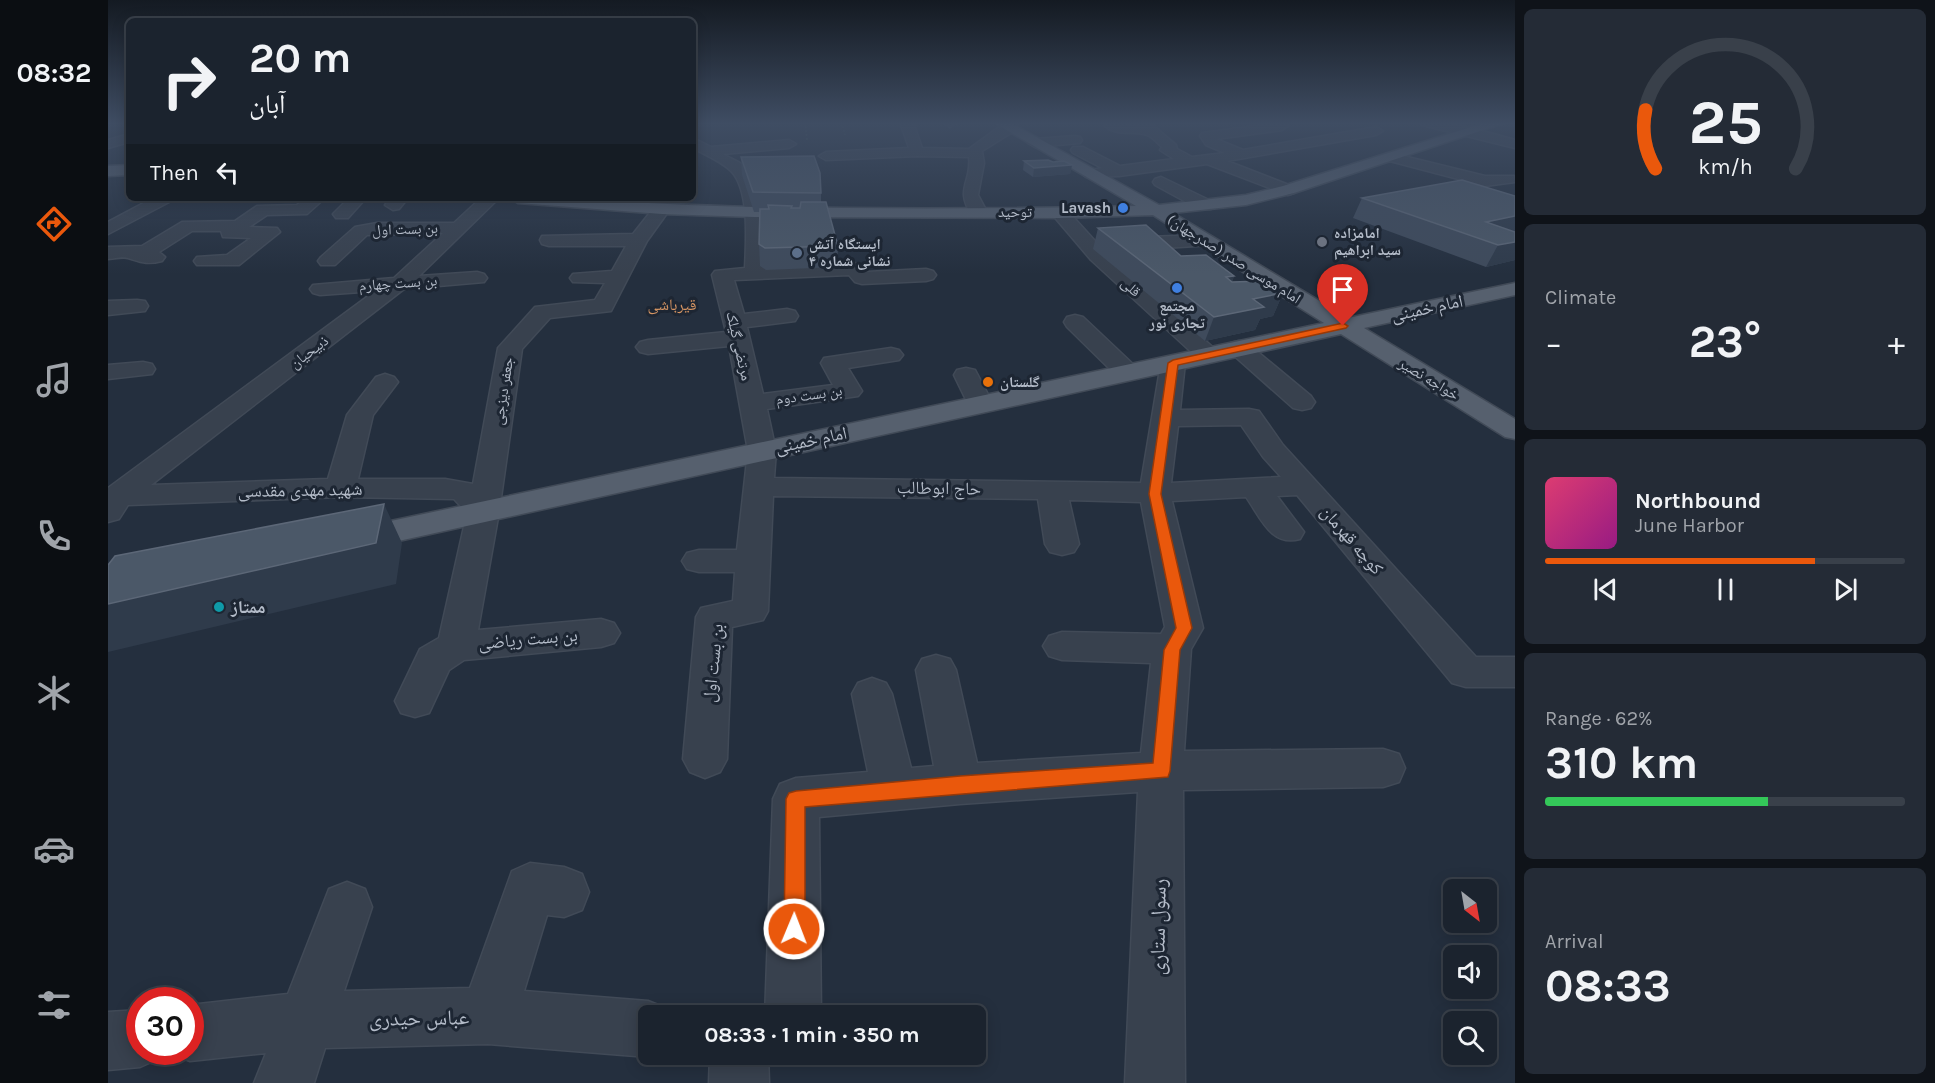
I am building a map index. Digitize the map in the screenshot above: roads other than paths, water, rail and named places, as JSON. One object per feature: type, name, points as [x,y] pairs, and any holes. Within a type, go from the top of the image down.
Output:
[{"type":"main road","name":"توحید","points":[[588,201],[662,209],[754,212],[1060,213],[1156,210],[1245,200],[1288,190],[1342,173]]},
{"type":"main road","name":"(صدرجهان) امام موسی صدر","points":[[1091,174],[1156,210],[1343,326]]},
{"type":"main road","name":"امام خمینی","points":[[332,544],[735,459],[762,451],[1515,289]]},
{"type":"main road","name":"خواجه نصیر","points":[[1343,326],[1515,431]]},
{"type":"street","points":[[740,173],[754,212],[756,273],[854,269],[862,278],[926,275]]},
{"type":"street","points":[[975,173],[970,195],[978,212]]},
{"type":"street","points":[[1091,174],[1105,173]]},
{"type":"street","points":[[1242,173],[1288,190]]},
{"type":"street","points":[[1452,173],[1485,181],[1512,181]]},
{"type":"street","points":[[1491,173],[1512,181]]},
{"type":"street","points":[[1161,183],[1205,205]]},
{"type":"street","points":[[108,229],[159,201]]},
{"type":"street","points":[[204,261],[232,261],[271,232],[229,233],[263,210],[301,210],[313,201]]},
{"type":"street","points":[[342,214],[355,201]]},
{"type":"street","name":"ذبیحیان","points":[[112,501],[401,282],[488,201]]},
{"type":"street","name":"جعفر دیزجی","points":[[483,512],[510,348],[543,312],[603,306],[638,240],[662,209]]},
{"type":"street","name":"قلی","points":[[1060,213],[1098,256],[1208,356]]},
{"type":"street","points":[[108,253],[151,254],[188,226],[240,225]]},
{"type":"street","name":"بن بست اول","points":[[328,261],[361,231],[377,228],[458,228]]},
{"type":"street","points":[[549,240],[638,240]]},
{"type":"street","points":[[1147,243],[1204,241]]},
{"type":"street","points":[[1180,255],[1224,253]]},
{"type":"street","points":[[833,269],[838,292]]},
{"type":"street","name":"مرتضی گیلک","points":[[756,273],[722,275],[762,451]]},
{"type":"street","points":[[580,278],[618,277]]},
{"type":"street","name":"بن بست چهارم","points":[[320,289],[477,278]]},
{"type":"street","points":[[1249,292],[1284,290]]},
{"type":"street","points":[[111,321],[137,306]]},
{"type":"street","points":[[648,347],[736,330],[787,316]]},
{"type":"street","points":[[1075,322],[1128,373]]},
{"type":"street","points":[[1239,348],[1302,402]]},
{"type":"street","name":"بن بست دوم","points":[[751,403],[849,391],[833,363],[891,355]]},
{"type":"street","points":[[1173,363],[1155,494],[1305,485]]},
{"type":"street","points":[[108,372],[143,369]]},
{"type":"street","points":[[966,375],[980,405]]},
{"type":"street","points":[[341,488],[360,415],[385,382]]},
{"type":"street","name":"کوچه قهرمان","points":[[1166,418],[1249,417],[1273,452],[1305,485],[1466,672],[1515,672]]},
{"type":"street","points":[[758,487],[762,451]]},
{"type":"street","name":"بن بست اول","points":[[705,759],[714,617],[750,611],[758,487]]},
{"type":"street","name":"حاج ابوطالب","points":[[758,487],[1052,490],[1155,494]]},
{"type":"street","name":"شهید مهدی مقدسی","points":[[112,501],[341,488],[454,490],[464,491],[483,512]]},
{"type":"street","points":[[1255,488],[1288,532]]},
{"type":"street","points":[[1052,490],[1062,544]]},
{"type":"street","name":"رسول ستاری","points":[[1155,494],[1184,628],[1172,650],[1161,771],[1155,1083]]},
{"type":"street","name":"بن بست ریاضی","points":[[456,645],[483,512]]},
{"type":"street","points":[[699,561],[752,561]]},
{"type":"street","name":"بن بست ریاضی","points":[[415,701],[434,660],[456,645],[601,633]]},
{"type":"street","points":[[1062,646],[1172,650]]},
{"type":"street","points":[[936,670],[960,784]]},
{"type":"street","points":[[872,694],[894,790]]},
{"type":"street","points":[[793,1005],[796,799],[960,784],[1161,771],[1383,768]]},
{"type":"street","points":[[488,1016],[530,888],[564,892]]},
{"type":"street","points":[[284,1083],[347,907]]},
{"type":"street","name":"عباس حیدری","points":[[204,1031],[307,1020],[488,1016],[638,1028]]},
{"type":"street","points":[[108,1041],[126,1039]]},
{"type":"street","points":[[739,1065],[740,1083]]},
{"type":"place","name":"Lavash","points":[[1123,208]]},
{"type":"place","name":"امامزاده سید ابراهیم","points":[[1322,242]]},
{"type":"place","name":"ایستگاه آتش نشانی شماره ۴","points":[[797,253]]},
{"type":"place","name":"مجتمع تجارى نور","points":[[1177,288]]},
{"type":"place","name":"گلستان","points":[[988,382]]},
{"type":"place","name":"ممتاز","points":[[219,607]]},
{"type":"district","name":"قیرباشی","points":[[672,304]]}]
